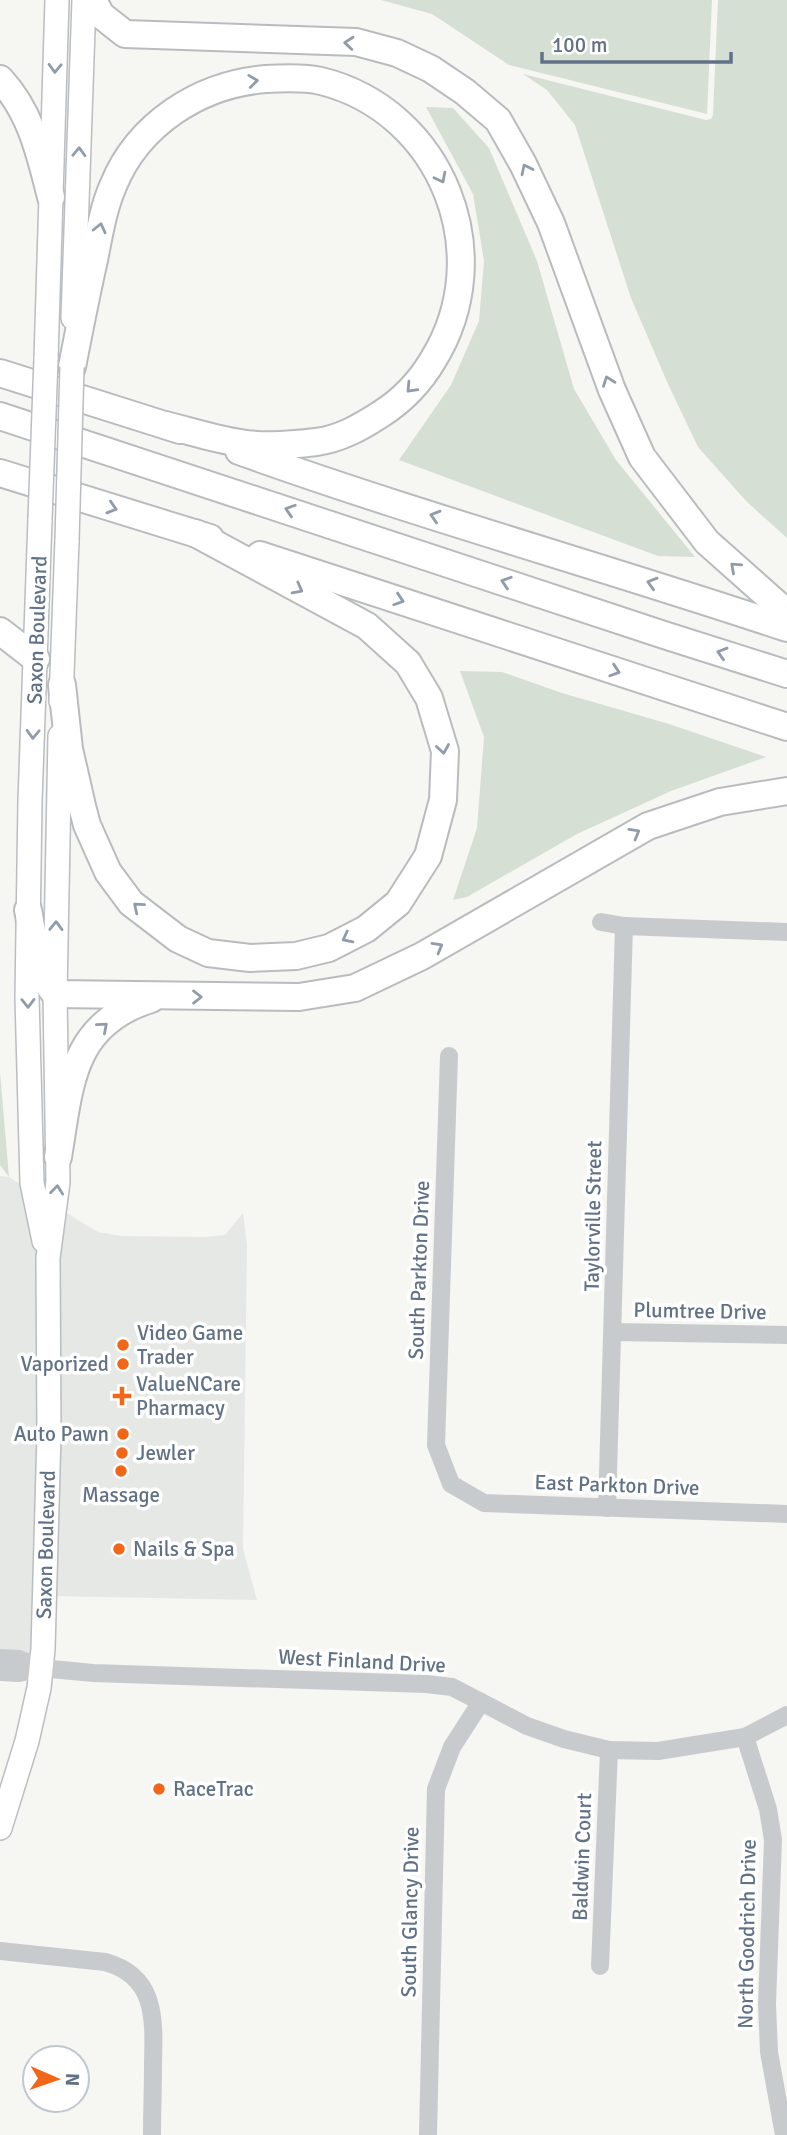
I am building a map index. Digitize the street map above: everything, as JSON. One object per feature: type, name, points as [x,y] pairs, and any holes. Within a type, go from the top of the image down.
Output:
[{"type":"highway","points":[[93,0],[108,23],[125,34],[356,42],[397,53],[431,69],[465,92],[498,120],[551,223],[611,390],[642,457],[707,542],[779,606],[787,610]]},
{"type":"highway","points":[[0,79],[25,113],[36,139],[51,197]]},
{"type":"highway","points":[[72,367],[101,222],[112,186],[139,141],[163,118],[192,100],[248,80],[318,80],[342,88],[381,108],[397,121],[428,156],[442,178],[458,225],[461,276],[457,306],[450,329],[425,373],[408,393],[379,416],[341,436],[317,442],[267,445],[241,443],[165,425]]},
{"type":"highway","points":[[0,373],[165,425],[331,484],[787,628]]},
{"type":"highway","points":[[0,415],[787,674]]},
{"type":"highway","points":[[0,473],[787,727]]},
{"type":"highway","points":[[62,685],[69,749],[82,806],[87,825],[108,872],[131,903],[178,939],[208,953],[250,958],[296,956],[329,948],[366,929],[398,903],[428,856],[443,800],[445,751],[429,698],[408,663],[367,626],[195,534]]},
{"type":"highway","points":[[0,631],[36,659]]},
{"type":"highway","points":[[28,911],[38,960],[45,981],[55,994],[299,997],[355,988],[422,956],[648,826],[720,802],[787,790]]},
{"type":"highway","points":[[58,1157],[72,1076],[83,1048],[118,1015],[136,1004],[162,996]]},
{"type":"main road","name":"Saxon Boulevard","points":[[48,1258],[32,1183],[27,998],[57,0]]},
{"type":"main road","name":"Saxon Boulevard","points":[[0,1828],[27,1741],[41,1668],[49,1434],[48,1258],[58,1182],[55,994],[84,0]]},
{"type":"street","points":[[601,922],[624,926],[787,932]]},
{"type":"street","name":"Taylorville Street","points":[[607,1508],[624,926]]},
{"type":"street","name":"South Parkton Drive","points":[[449,1056],[436,1445],[451,1484]]},
{"type":"street","name":"Plumtree Drive","points":[[613,1332],[787,1335]]},
{"type":"street","name":"East Parkton Drive","points":[[451,1484],[484,1503],[787,1514]]},
{"type":"street","name":"West Finland Drive","points":[[0,1658],[19,1659],[41,1668],[93,1673],[452,1687],[527,1726],[609,1750],[658,1751],[746,1737],[787,1715]]},
{"type":"street","name":"West Finland Drive","points":[[0,1672],[19,1673],[41,1668]]},
{"type":"street","name":"South Glancy Drive","points":[[428,2135],[436,1788],[452,1748],[481,1702]]},
{"type":"street","name":"North Goodrich Drive","points":[[746,1737],[768,1809],[773,1840],[767,2004],[769,2052],[784,2135]]},
{"type":"street","name":"Baldwin Court","points":[[600,1966],[609,1750]]},
{"type":"street","points":[[0,1951],[105,1962],[116,1965],[137,1979],[149,1999],[154,2022],[152,2135]]},
{"type":"shaded area","points":[[381,0],[712,0],[707,114],[509,65],[432,14]]},
{"type":"shaded area","points":[[718,0],[787,0],[787,538],[747,502],[698,447],[631,298],[575,125],[547,90],[523,74],[706,120],[711,119]]},
{"type":"shaded area","points":[[426,107],[453,108],[489,148],[537,261],[574,389],[616,460],[695,557],[658,556],[399,460],[451,385],[479,321],[484,261],[473,194]]},
{"type":"shaded area","points":[[460,671],[502,672],[766,757],[671,791],[577,834],[467,897],[453,900],[477,828],[484,737]]},
{"type":"shaded area","points":[[0,1072],[9,1177],[0,1165]]},
{"type":"shaded area","points":[[0,1176],[9,1177],[25,1187],[41,1264],[35,1658],[0,1652]]},
{"type":"shaded area","points":[[62,1210],[98,1232],[121,1236],[225,1235],[243,1213],[247,1245],[243,1549],[257,1600],[52,1596],[55,1263]]},
{"type":"place","name":"Video Game Trader","points":[[123,1345]]},
{"type":"place","name":"Vaporized","points":[[123,1364]]},
{"type":"place","name":"ValueNCare Pharmacy","points":[[122,1396]]},
{"type":"place","name":"Auto Pawn","points":[[123,1434]]},
{"type":"place","name":"Jewler","points":[[122,1453]]},
{"type":"place","name":"Massage","points":[[121,1471]]},
{"type":"place","name":"Nails & Spa","points":[[119,1549]]},
{"type":"place","name":"RaceTrac","points":[[159,1789]]}]
